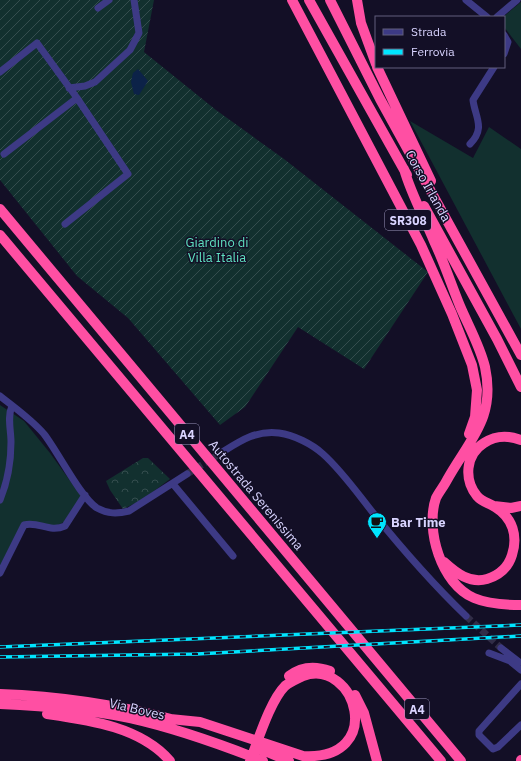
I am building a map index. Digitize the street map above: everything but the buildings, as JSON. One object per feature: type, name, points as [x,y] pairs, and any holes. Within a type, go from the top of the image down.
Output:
[{"type":"highway","name":"SR308","points":[[292,0],[421,245],[472,365],[477,390],[475,417],[463,452]]},
{"type":"highway","name":"Corso Irlanda","points":[[309,0],[404,169],[521,387]]},
{"type":"highway","name":"Corso Irlanda","points":[[330,0],[380,99],[489,294],[521,355]]},
{"type":"highway","points":[[357,0],[361,23],[375,61]]},
{"type":"highway","name":"SR308","points":[[377,68],[426,166],[444,214]]},
{"type":"highway","points":[[404,169],[410,190],[434,241],[485,367],[488,404],[483,420],[436,498],[433,516],[433,535],[441,560],[456,586],[473,598],[495,604],[521,605]]},
{"type":"highway","points":[[0,202],[29,244]]},
{"type":"highway","name":"Autostrada Serenissima","points":[[0,209],[461,761]]},
{"type":"highway","name":"A4","points":[[0,235],[441,761]]},
{"type":"highway","points":[[502,319],[521,344]]},
{"type":"highway","points":[[441,560],[461,576],[474,580],[483,580],[501,573],[510,562],[515,539],[510,523],[494,506],[478,497],[471,487],[468,467],[475,450],[482,444],[491,439],[502,436],[517,439]]},
{"type":"highway","points":[[494,506],[511,508],[521,506]]},
{"type":"highway","points":[[250,761],[272,694],[291,674],[303,669],[317,667],[343,677],[352,688],[364,713],[377,761]]},
{"type":"highway","points":[[170,719],[200,722],[303,756],[316,757],[331,754],[343,748],[350,738],[355,724],[354,708],[345,689],[339,682],[317,674],[295,680],[285,686],[264,718],[244,761]]},
{"type":"highway","name":"Via Boves","points":[[0,694],[85,702],[170,719],[247,744]]},
{"type":"highway","name":"Via Boves","points":[[0,705],[94,720],[128,732],[163,753],[170,761]]},
{"type":"highway","name":"Via Boves","points":[[0,705],[81,711],[130,718],[223,746],[263,761]]},
{"type":"highway","points":[[260,749],[288,761]]},
{"type":"street","points":[[98,8],[109,0]]},
{"type":"street","points":[[69,88],[85,86],[95,82],[130,50],[139,33],[134,0]]},
{"type":"street","points":[[466,0],[486,16]]},
{"type":"street","points":[[498,16],[517,0]]},
{"type":"street","points":[[505,37],[508,42],[505,51]]},
{"type":"street","points":[[0,72],[37,43],[77,98],[128,174],[65,224]]},
{"type":"street","points":[[470,144],[476,138],[479,128],[478,115],[473,100],[493,68]]},
{"type":"street","points":[[4,154],[77,98]]},
{"type":"street","points":[[0,396],[43,433],[84,495],[96,508],[107,513],[118,514],[129,511],[187,474]]},
{"type":"street","points":[[0,500],[11,449],[9,422],[12,406]]},
{"type":"street","points":[[221,453],[238,444],[266,433],[290,435],[322,452],[418,568],[466,616]]},
{"type":"street","points":[[173,484],[233,556]]},
{"type":"street","points":[[0,574],[24,525],[30,524],[54,530],[65,526],[84,495]]},
{"type":"street","points":[[501,648],[521,664]]},
{"type":"street","points":[[488,653],[510,661],[521,670]]},
{"type":"street","points":[[521,684],[480,731],[479,735],[493,749],[498,747],[521,725]]},
{"type":"green space","name":"Giardino di Villa Italia","points":[[0,0],[154,0],[144,52],[216,110],[284,159],[428,272],[364,369],[298,327],[245,407],[220,425],[128,318],[77,276],[0,180]]},
{"type":"green space","points":[[521,2],[521,49],[505,28],[504,16]]},
{"type":"green space","points":[[410,121],[473,158],[489,127],[521,149],[521,329]]},
{"type":"green space","points":[[0,405],[24,421],[50,453],[81,496],[64,522],[53,527],[30,522],[0,568]]},
{"type":"green space","points":[[143,458],[148,458],[170,479],[142,500],[123,509],[110,490],[106,481]]},
{"type":"water","points":[[138,69],[148,81],[139,95],[134,94],[131,82],[133,73]]},
{"type":"tunnel","points":[[187,474],[221,453]]},
{"type":"tunnel","points":[[466,616],[501,648]]},
{"type":"railway","points":[[0,647],[521,625]]},
{"type":"railway","points":[[0,657],[197,654],[521,636]]},
{"type":"place","name":"Bar Time","points":[[377,539]]}]
